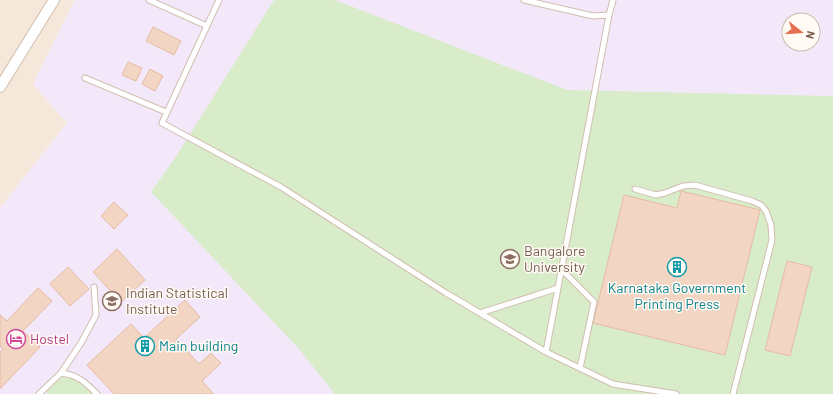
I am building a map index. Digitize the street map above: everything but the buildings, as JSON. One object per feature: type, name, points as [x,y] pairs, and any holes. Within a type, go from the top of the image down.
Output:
[{"type":"street","points":[[0,87],[54,0]]},
{"type":"lane","points":[[149,0],[207,26]]},
{"type":"lane","points":[[219,0],[166,112],[162,124],[281,187],[480,313],[546,352],[613,384],[676,394]]},
{"type":"lane","points":[[524,0],[546,2],[593,16],[609,15]]},
{"type":"lane","points":[[546,352],[613,0]]},
{"type":"lane","points":[[85,78],[166,112]]},
{"type":"lane","points":[[635,189],[656,195],[683,186],[695,185],[752,201],[761,206],[766,212],[773,232],[772,240],[733,394]]},
{"type":"lane","points":[[562,270],[594,302],[580,368]]},
{"type":"lane","points":[[39,394],[61,373],[81,343],[96,315],[94,287]]},
{"type":"lane","points":[[480,313],[558,288]]},
{"type":"lane","points":[[61,373],[72,374],[86,382],[97,394]]},
{"type":"shaded area","points":[[0,0],[75,0],[33,84],[67,123],[0,208]]},
{"type":"shaded area","name":"Bangalore University","points":[[75,0],[833,0],[833,394],[0,394],[0,208],[67,123],[33,84]]},
{"type":"green space","name":"Bangalore University","points":[[274,0],[335,0],[567,90],[833,96],[833,394],[335,394],[299,349],[151,192],[177,155]]},
{"type":"green space","points":[[61,374],[74,375],[93,394],[47,394],[47,390]]},
{"type":"place","name":"Bangalore University","points":[[510,259]]},
{"type":"place","name":"Karnataka Government Printing Press","points":[[677,267]]},
{"type":"place","name":"Indian Statistical Institute","points":[[112,301]]},
{"type":"place","name":"Hostel","points":[[16,339]]},
{"type":"place","name":"Main building","points":[[145,346]]}]
